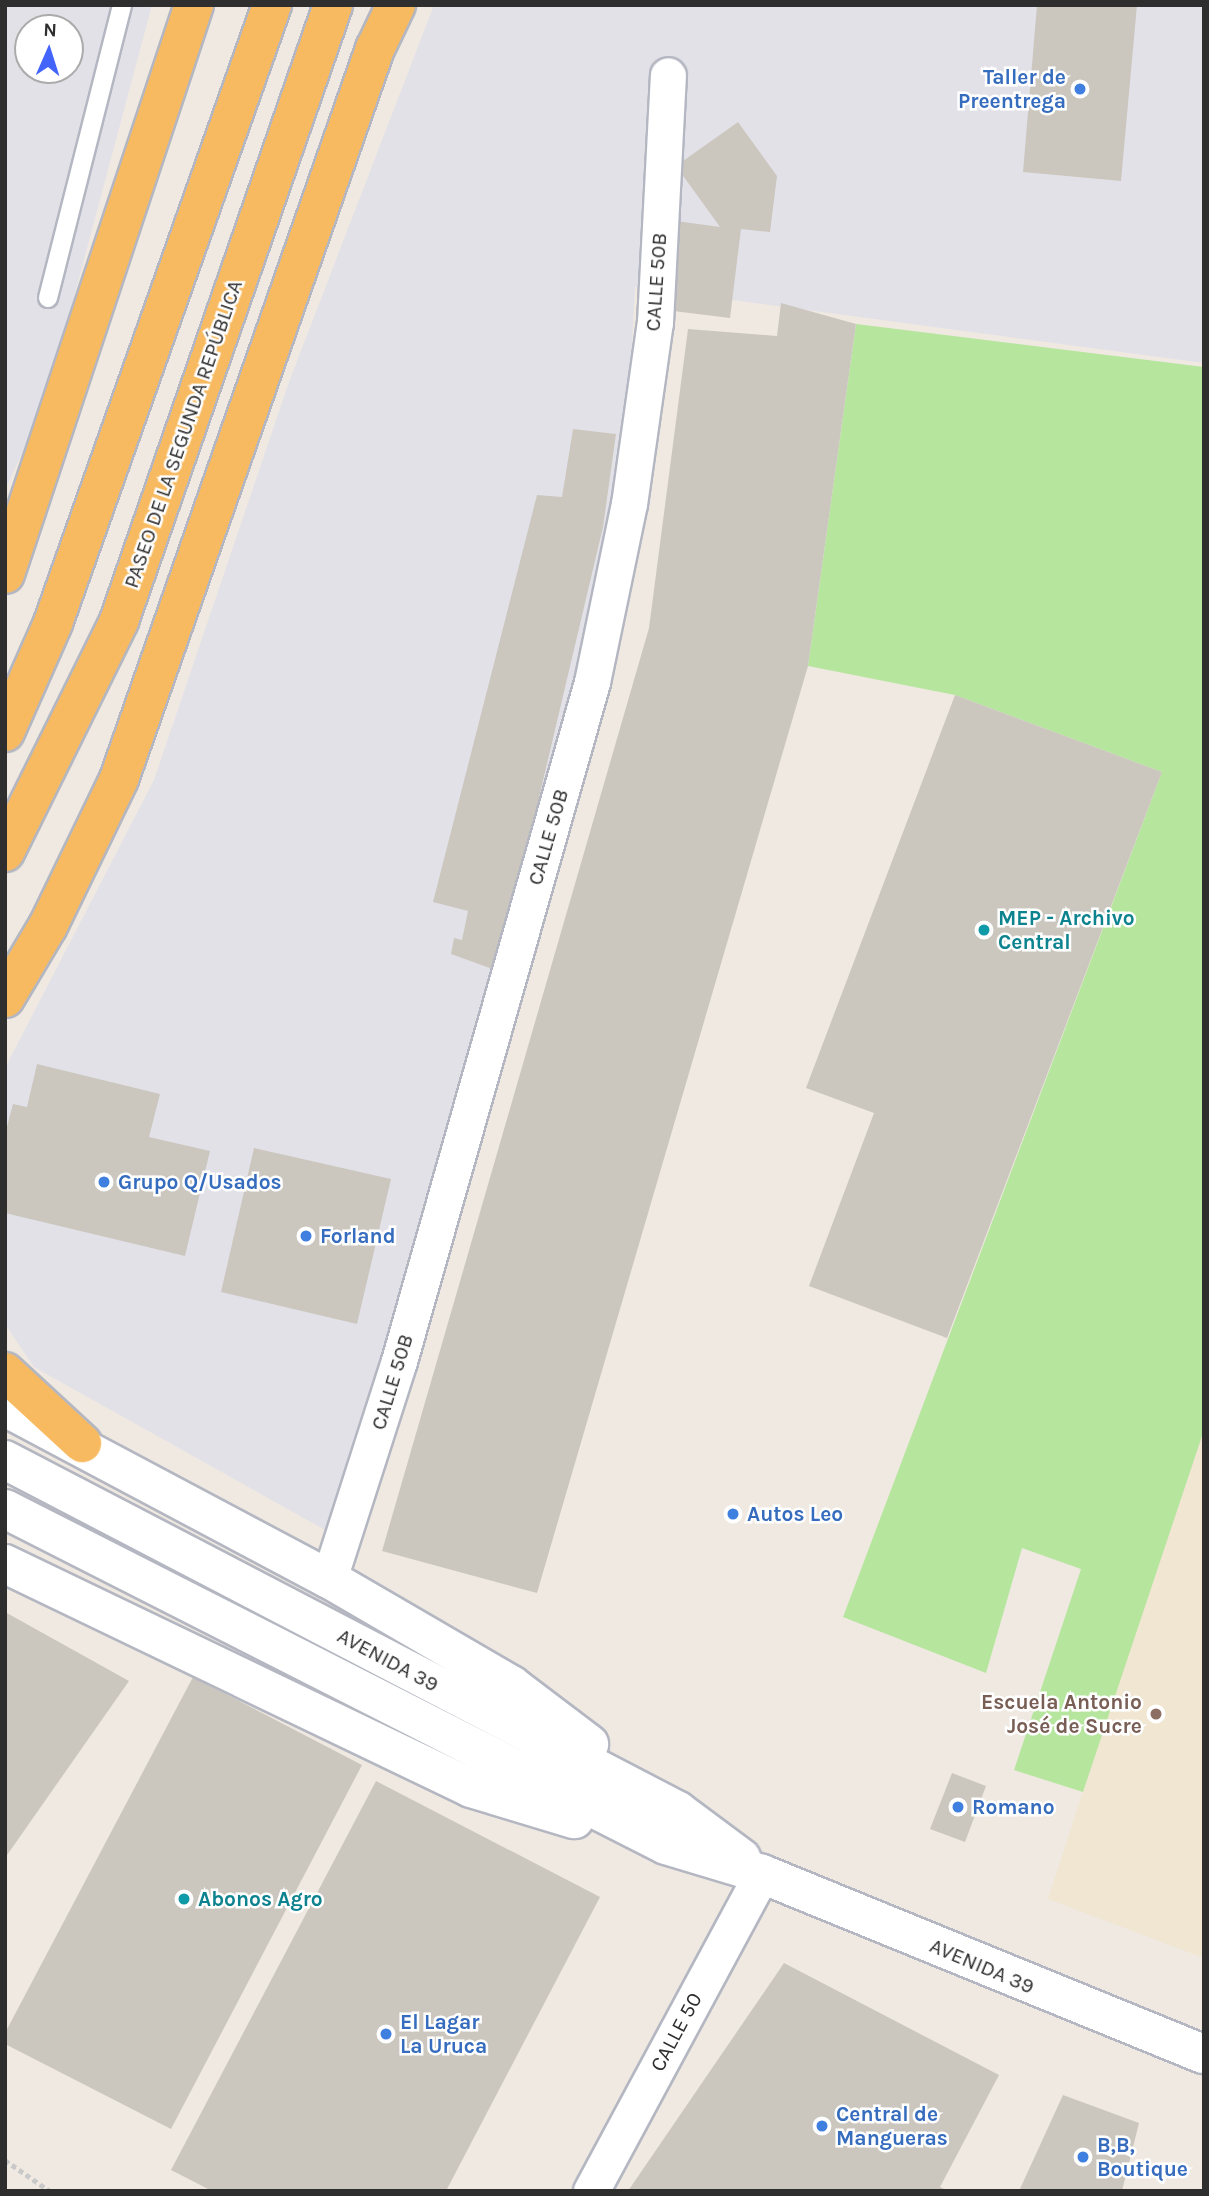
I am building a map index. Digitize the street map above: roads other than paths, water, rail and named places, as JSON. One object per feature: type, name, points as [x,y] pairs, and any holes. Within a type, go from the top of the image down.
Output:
[{"type":"highway","points":[[5,574],[194,5]]},
{"type":"highway","points":[[5,732],[52,623],[272,5]]},
{"type":"highway","name":"PASEO DE LA SEGUNDA REPÚBLICA","points":[[5,852],[119,621],[333,5]]},
{"type":"highway","points":[[5,998],[48,926],[119,779],[375,49],[396,5]]},
{"type":"highway","points":[[5,1373],[82,1443]]},
{"type":"main road","points":[[5,1407],[82,1443],[329,1579],[511,1685],[672,1828]]},
{"type":"main road","name":"AVENIDA 39","points":[[5,1460],[672,1828]]},
{"type":"main road","name":"AVENIDA 39","points":[[5,1510],[672,1828],[762,1874],[1204,2054]]},
{"type":"main road","points":[[5,1564],[471,1788],[672,1828]]},
{"type":"street","name":"CALLE 50B","points":[[329,1579],[399,1361],[592,682],[629,504],[655,322],[668,75]]},
{"type":"street","name":"CALLE 50","points":[[591,2191],[762,1874]]},
{"type":"lane","points":[[48,298],[122,5]]},
{"type":"place","name":"Taller de Preentrega","points":[[1080,89]]},
{"type":"place","name":"MEP - Archivo Central","points":[[984,930]]},
{"type":"place","name":"Grupo Q/Usados","points":[[104,1182]]},
{"type":"place","name":"Forland","points":[[306,1236]]},
{"type":"place","name":"Autos Leo","points":[[733,1514]]},
{"type":"place","name":"Escuela Antonio José de Sucre","points":[[1156,1714]]},
{"type":"place","name":"Romano","points":[[958,1807]]},
{"type":"place","name":"Abonos Agro","points":[[184,1899]]},
{"type":"place","name":"El Lagar La Uruca","points":[[386,2034]]},
{"type":"place","name":"Central de Mangueras","points":[[822,2126]]},
{"type":"place","name":"B,B, Boutique","points":[[1083,2157]]}]
